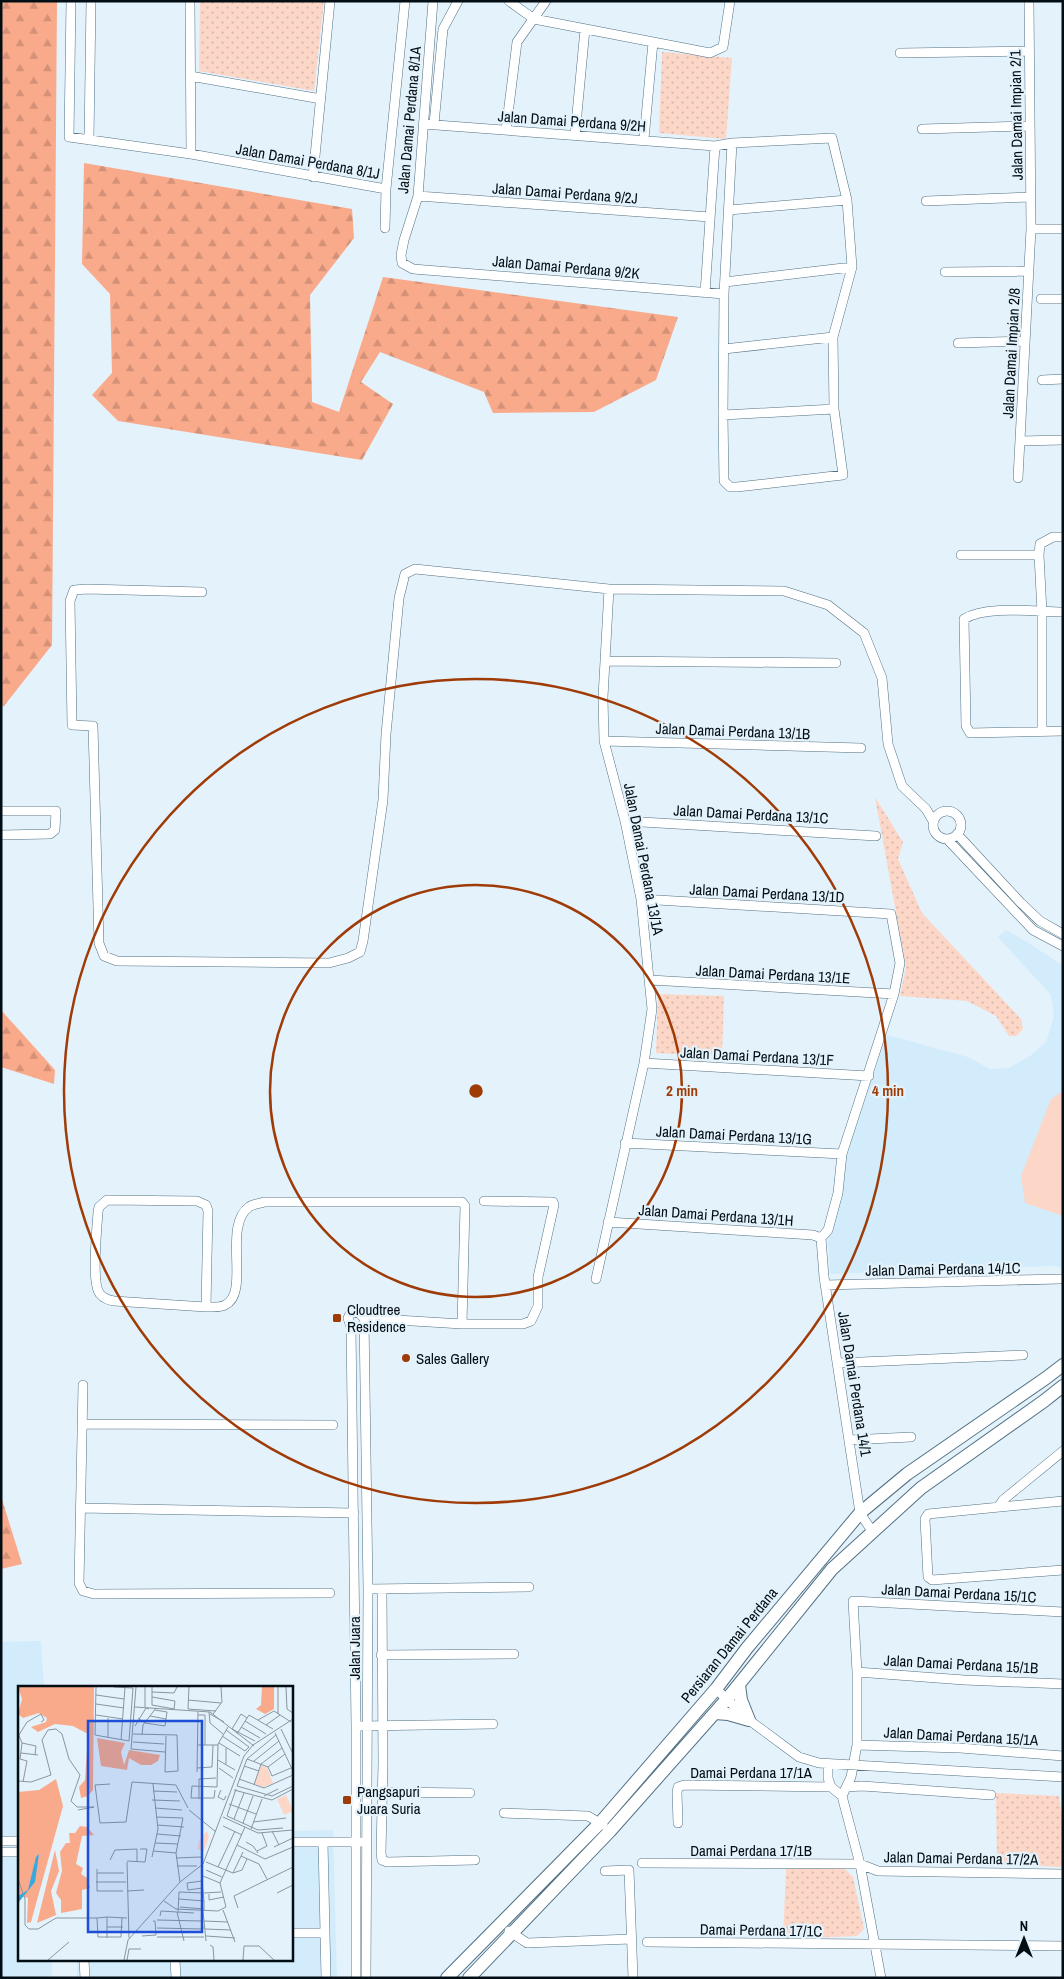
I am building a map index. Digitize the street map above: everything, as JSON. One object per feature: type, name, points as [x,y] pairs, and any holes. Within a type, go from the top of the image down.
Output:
[{"type":"main road","name":"Persiaran Damai Perdana","points":[[448,1978],[600,1823],[716,1689],[860,1513],[907,1474],[1063,1365]]},
{"type":"main road","points":[[1038,1384],[1032,1394],[1037,1400],[1044,1401]]},
{"type":"main road","name":"Persiaran Damai Perdana","points":[[469,1978],[610,1831],[727,1700],[832,1569],[921,1488],[1063,1386]]},
{"type":"main road","points":[[739,1685],[741,1700],[749,1720]]},
{"type":"main road","points":[[715,1713],[728,1714],[749,1720]]},
{"type":"street","name":"Jalan Damai Perdana 8/1J","points":[[71,1],[69,137],[191,154],[386,189],[405,1]]},
{"type":"street","points":[[89,140],[91,1]]},
{"type":"street","points":[[190,1],[191,154]]},
{"type":"street","points":[[313,177],[330,1]]},
{"type":"street","name":"Jalan Damai Perdana 8/1A","points":[[407,267],[402,263],[401,255],[418,196],[434,1]]},
{"type":"street","points":[[434,124],[443,29],[458,1]]},
{"type":"street","points":[[509,1],[534,19],[710,53],[723,47],[730,1]]},
{"type":"street","points":[[506,130],[517,42],[546,1]]},
{"type":"street","name":"Jalan Damai Impian 2/1","points":[[1029,1],[1031,229]]},
{"type":"street","points":[[575,135],[585,29]]},
{"type":"street","points":[[644,140],[653,42]]},
{"type":"street","points":[[900,53],[1029,51]]},
{"type":"street","points":[[190,76],[321,99]]},
{"type":"street","name":"Jalan Damai Perdana 9/2H","points":[[423,124],[724,144],[832,138],[847,200]]},
{"type":"street","points":[[922,129],[1030,126]]},
{"type":"street","points":[[724,144],[730,210],[724,294],[723,415],[726,484],[730,487],[737,487],[843,475],[834,409],[833,337],[852,267],[847,200],[730,210]]},
{"type":"street","points":[[705,293],[710,218],[724,144]]},
{"type":"street","points":[[385,228],[386,189]]},
{"type":"street","name":"Jalan Damai Perdana 9/2J","points":[[418,196],[710,218]]},
{"type":"street","points":[[926,201],[1031,197]]},
{"type":"street","points":[[1031,229],[1063,229]]},
{"type":"street","name":"Jalan Damai Impian 2/8","points":[[1018,478],[1031,229]]},
{"type":"street","name":"Jalan Damai Perdana 9/2K","points":[[407,267],[724,294]]},
{"type":"street","points":[[725,282],[852,267]]},
{"type":"street","points":[[945,272],[1029,271]]},
{"type":"street","points":[[1041,299],[1063,299]]},
{"type":"street","points":[[724,349],[833,337]]},
{"type":"street","points":[[958,343],[1025,341]]},
{"type":"street","points":[[1042,380],[1063,379]]},
{"type":"street","points":[[723,415],[834,409]]},
{"type":"street","points":[[1020,441],[1063,440]]},
{"type":"street","points":[[1042,731],[1040,544],[1054,537],[1063,537]]},
{"type":"street","points":[[961,555],[1039,555]]},
{"type":"street","points":[[202,592],[87,588],[74,590],[70,601],[72,725],[93,726],[99,942],[104,956],[117,961],[328,964],[360,952],[383,800],[386,734],[399,598],[404,574],[415,570],[431,570],[609,589],[784,591],[828,605],[864,633],[882,678],[888,744],[902,786],[926,809],[934,821],[935,832],[940,837],[947,839],[1033,930],[1063,946]]},
{"type":"street","name":"Jalan Damai Perdana 13/1A","points":[[596,1279],[644,1064],[652,1009],[641,899],[625,821],[604,741],[603,697],[609,589]]},
{"type":"street","points":[[1063,612],[1002,611],[973,614],[964,619],[966,726],[970,733],[1063,731]]},
{"type":"street","points":[[605,661],[836,663]]},
{"type":"street","name":"Jalan Damai Perdana 13/1B","points":[[604,741],[861,748]]},
{"type":"street","points":[[926,809],[941,812],[950,811],[959,818],[961,826],[957,834],[947,839]]},
{"type":"street","points":[[1,811],[56,811],[55,830],[50,834],[1,836]]},
{"type":"street","points":[[934,821],[941,812]]},
{"type":"street","name":"Jalan Damai Perdana 13/1C","points":[[625,821],[876,836]]},
{"type":"street","points":[[957,834],[1040,921],[1063,934]]},
{"type":"street","name":"Jalan Damai Perdana 13/1D","points":[[641,899],[891,914],[900,963],[894,994]]},
{"type":"street","name":"Jalan Damai Perdana 13/1E","points":[[650,980],[894,994]]},
{"type":"street","points":[[821,1238],[828,1230],[838,1193],[842,1154],[869,1076],[894,994]]},
{"type":"street","name":"Jalan Damai Perdana 13/1F","points":[[644,1064],[869,1076]]},
{"type":"street","name":"Jalan Damai Perdana 13/1G","points":[[625,1143],[842,1154]]},
{"type":"street","points":[[206,1307],[208,1211],[206,1205],[197,1201],[107,1200],[102,1203],[98,1212],[95,1278],[99,1294],[105,1299],[114,1301],[206,1307],[225,1306],[231,1301],[236,1289],[237,1278],[237,1231],[241,1216],[249,1207],[264,1202],[460,1201],[465,1206],[462,1324]]},
{"type":"street","points":[[364,1318],[462,1324],[523,1324],[531,1321],[538,1306],[538,1277],[554,1205],[553,1202],[484,1201]]},
{"type":"street","name":"Jalan Damai Perdana 13/1H","points":[[608,1222],[821,1238]]},
{"type":"street","name":"Jalan Damai Perdana 14/1","points":[[821,1238],[825,1285],[860,1513],[872,1531]]},
{"type":"street","name":"Jalan Damai Perdana 14/1C","points":[[825,1285],[1060,1279]]},
{"type":"street","name":"Jalan Juara","points":[[356,1978],[354,1513],[351,1327],[348,1323],[350,1314],[358,1312],[364,1318],[368,1589],[366,1978]]},
{"type":"street","points":[[838,1362],[1023,1355]]},
{"type":"street","points":[[83,1386],[79,1583],[83,1591],[94,1594],[330,1593]]},
{"type":"street","points":[[82,1424],[333,1425]]},
{"type":"street","points":[[849,1440],[911,1437]]},
{"type":"street","points":[[999,1506],[1003,1500],[1063,1451]]},
{"type":"street","points":[[1063,1501],[928,1514],[925,1519],[928,1577],[932,1580],[1063,1570]]},
{"type":"street","points":[[80,1508],[354,1513]]},
{"type":"street","points":[[368,1589],[529,1588]]},
{"type":"street","points":[[382,1590],[382,1860],[388,1862],[475,1860]]},
{"type":"street","name":"Jalan Damai Perdana 15/1C","points":[[857,1672],[854,1601],[1063,1612]]},
{"type":"street","points":[[382,1655],[514,1654]]},
{"type":"street","points":[[842,1796],[847,1787],[857,1745],[857,1672]]},
{"type":"street","name":"Jalan Damai Perdana 15/1B","points":[[857,1672],[964,1680],[1063,1684]]},
{"type":"street","points":[[716,1689],[749,1720],[799,1757],[828,1765],[1063,1777]]},
{"type":"street","points":[[356,1726],[494,1724]]},
{"type":"street","name":"Jalan Damai Perdana 15/1A","points":[[857,1745],[963,1748],[1063,1756]]},
{"type":"street","points":[[828,1765],[828,1778],[832,1786],[842,1796],[860,1864],[881,1978]]},
{"type":"street","name":"Damai Perdana 17/1A","points":[[678,1823],[677,1793],[678,1787],[684,1785],[832,1786]]},
{"type":"street","points":[[847,1787],[862,1786],[991,1795]]},
{"type":"street","points":[[382,1792],[470,1793]]},
{"type":"street","points":[[504,1813],[588,1816],[610,1831]]},
{"type":"street","points":[[1,1841],[18,1841]]},
{"type":"street","points":[[292,1842],[366,1842]]},
{"type":"street","points":[[323,1842],[326,1978]]},
{"type":"street","points":[[1,1852],[18,1852]]},
{"type":"street","name":"Damai Perdana 17/1B","points":[[642,1863],[860,1864]]},
{"type":"street","name":"Jalan Damai Perdana 17/2A","points":[[860,1864],[878,1871],[1063,1874]]},
{"type":"street","points":[[605,1871],[629,1870],[633,1978]]},
{"type":"street","points":[[500,1923],[526,1943],[631,1939]]},
{"type":"street","points":[[292,1933],[325,1933]]},
{"type":"street","name":"Damai Perdana 17/1C","points":[[646,1942],[875,1946],[1063,1946]]},
{"type":"street","points":[[84,1962],[84,1978]]},
{"type":"street","points":[[175,1962],[176,1978]]},
{"type":"shaded area","points":[[200,1],[324,1],[314,91],[199,71]]},
{"type":"shaded area","points":[[662,52],[732,58],[726,139],[659,133]]},
{"type":"shaded area","points":[[875,797],[903,842],[898,859],[922,913],[1021,1019],[1023,1029],[1016,1036],[1009,1036],[996,1016],[967,1001],[900,996],[906,967]]},
{"type":"shaded area","points":[[1006,930],[1063,966],[1063,1268],[1054,1266],[830,1274],[828,1234],[842,1193],[844,1160],[887,1035],[968,1057],[990,1069],[1009,1068],[1030,1056],[1046,1042],[1054,1016],[1051,995],[998,937]]},
{"type":"shaded area","points":[[658,994],[724,996],[722,1056],[656,1053]]},
{"type":"shaded area","points":[[1063,1091],[1063,1216],[1025,1203],[1021,1176],[1051,1099]]},
{"type":"shaded area","points":[[41,1641],[44,1686],[18,1686],[18,1962],[52,1962],[52,1978],[1,1978],[1,1642]]},
{"type":"shaded area","points":[[996,1793],[1059,1796],[1063,1822],[1063,1867],[997,1864]]},
{"type":"shaded area","points":[[333,1830],[337,1978],[77,1978],[77,1962],[292,1962],[292,1831]]},
{"type":"shaded area","points":[[844,1868],[853,1877],[864,1929],[857,1936],[783,1939],[786,1869]]},
{"type":"green space","points":[[1,1],[57,1],[52,645],[4,706],[1,707]]},
{"type":"green space","points":[[84,163],[352,209],[354,238],[310,295],[312,402],[339,412],[383,277],[678,317],[656,380],[594,412],[493,413],[484,392],[380,352],[361,382],[393,404],[362,460],[118,421],[92,395],[112,373],[110,294],[82,264]]},
{"type":"green space","points":[[1,1010],[55,1070],[54,1084],[1,1067]]},
{"type":"green space","points":[[1,1496],[22,1564],[1,1569]]},
{"type":"place","name":"Cloudtree Residence","points":[[337,1318]]},
{"type":"place","name":"Sales Gallery","points":[[406,1358]]},
{"type":"place","name":"Pangsapuri Juara Suria","points":[[347,1800]]}]
